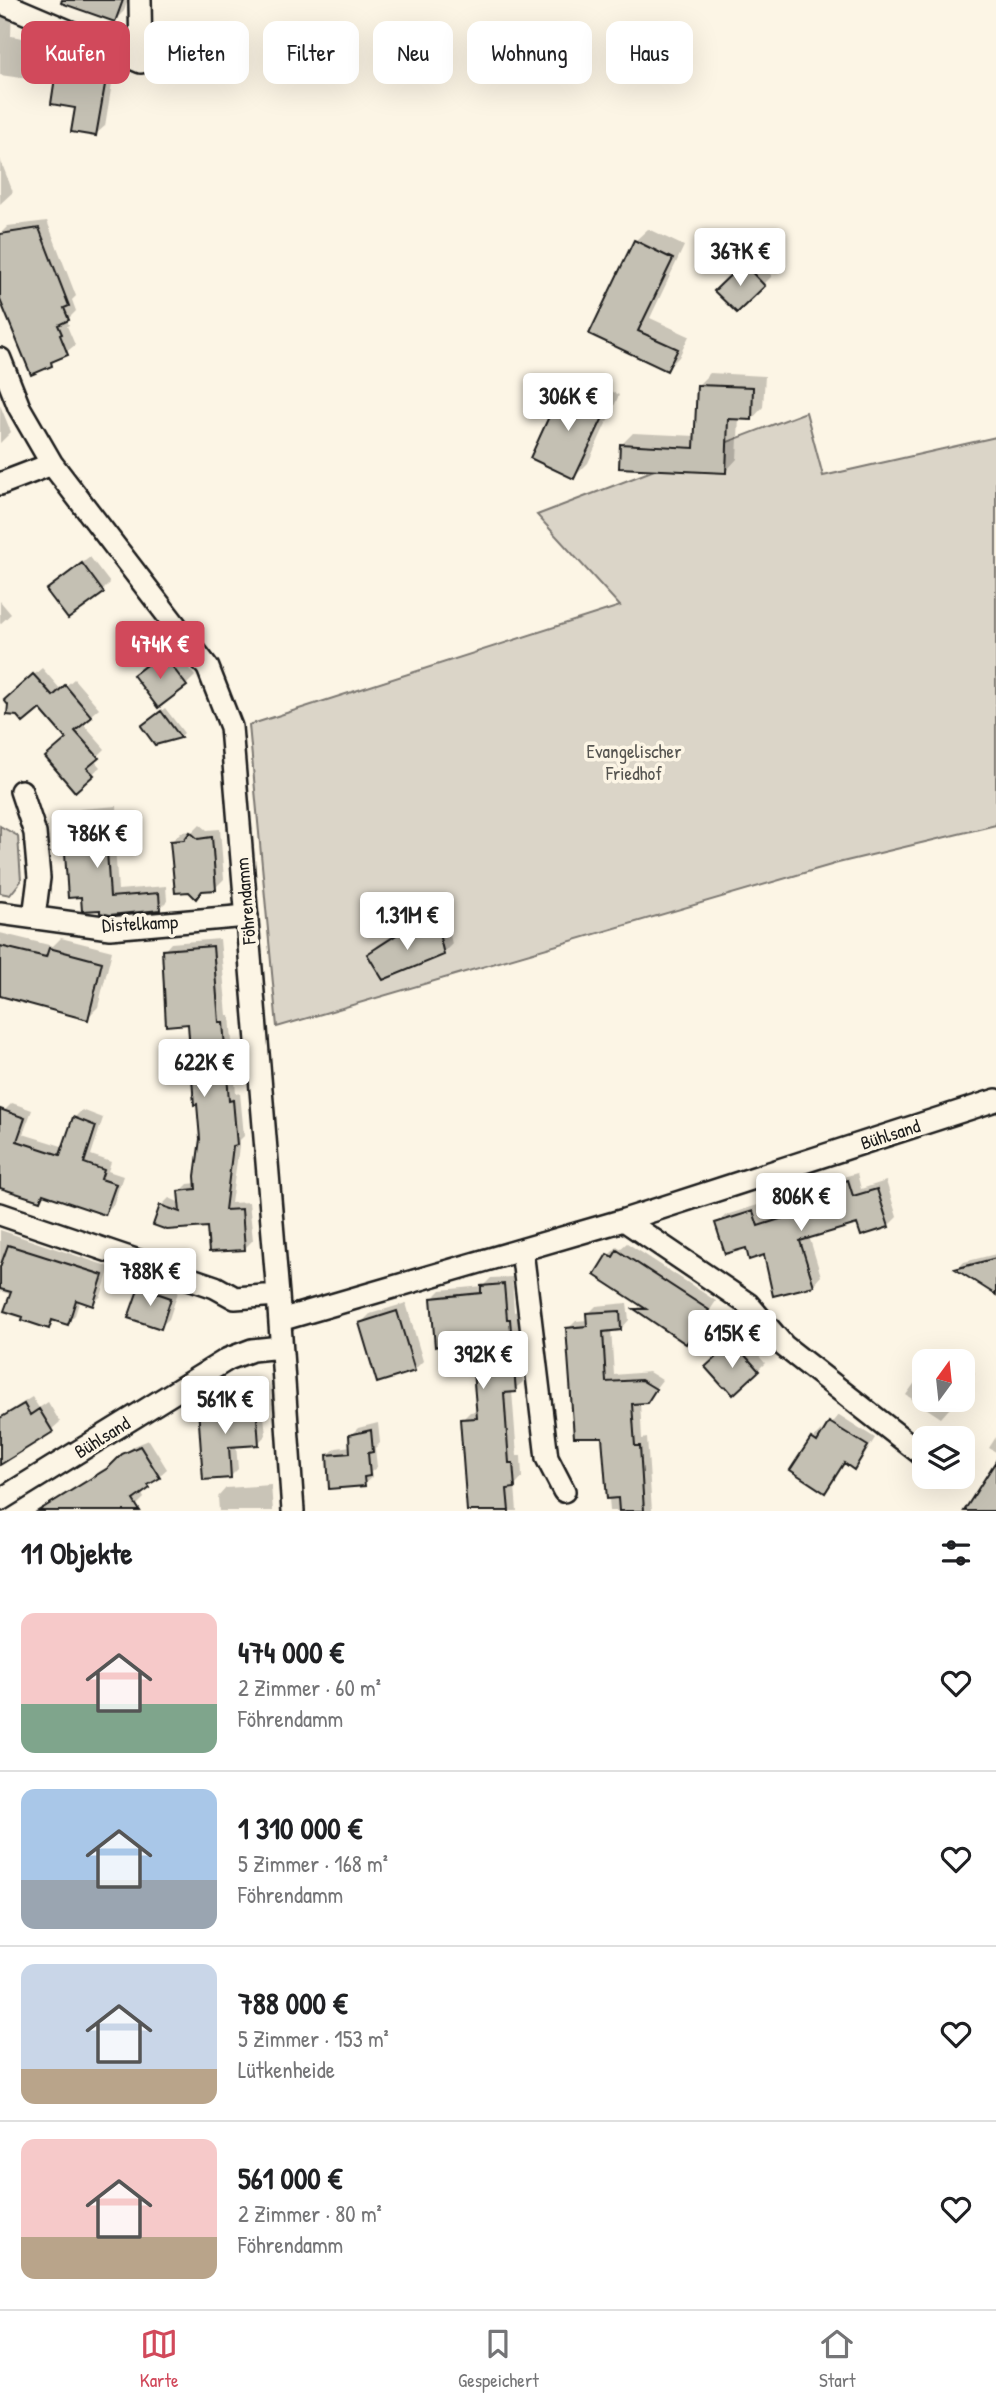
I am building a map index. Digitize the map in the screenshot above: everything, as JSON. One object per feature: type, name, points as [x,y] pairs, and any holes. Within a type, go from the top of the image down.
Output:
[{"type":"street","points":[[0,2],[141,62],[139,0]]},
{"type":"street","name":"Föhrendamm","points":[[0,359],[19,407],[52,464],[208,668],[231,727],[293,1511]]},
{"type":"street","points":[[0,484],[52,464]]},
{"type":"street","points":[[21,791],[35,833],[39,878],[34,916]]},
{"type":"street","name":"Distelkamp","points":[[0,913],[110,928],[247,916]]},
{"type":"street","name":"Bühlsand","points":[[280,1321],[624,1220],[996,1100]]},
{"type":"street","points":[[0,1214],[215,1287],[236,1298],[278,1295]]},
{"type":"street","points":[[624,1220],[748,1304],[784,1346],[912,1447]]},
{"type":"street","points":[[522,1250],[547,1458],[564,1492]]},
{"type":"street","name":"Bühlsand","points":[[0,1500],[228,1359],[252,1350],[281,1347]]},
{"type":"green space","name":"Evangelischer Friedhof","points":[[806,412],[823,476],[996,437],[996,825],[838,863],[277,1027],[249,725],[620,606],[537,515]]},
{"type":"green space","points":[[0,826],[18,836],[21,881],[10,895],[0,893]]},
{"type":"building","points":[[62,0],[123,0],[115,21],[61,3]]},
{"type":"building","points":[[54,84],[105,84],[96,136],[71,132],[75,108],[51,104]]},
{"type":"building","points":[[39,228],[69,306],[64,308],[69,320],[58,325],[68,355],[31,375],[0,300],[0,234]]},
{"type":"building","points":[[634,240],[673,259],[638,331],[678,349],[667,371],[589,334]]},
{"type":"building","points":[[743,263],[765,286],[737,313],[714,291]]},
{"type":"building","points":[[697,385],[753,387],[752,420],[728,419],[726,473],[619,468],[620,444],[694,448]]},
{"type":"building","points":[[562,388],[607,409],[574,479],[530,458]]},
{"type":"building","points":[[82,563],[104,593],[68,619],[46,590]]},
{"type":"building","points":[[162,653],[187,686],[158,708],[133,675]]},
{"type":"building","points":[[33,674],[53,696],[65,685],[92,717],[75,731],[99,758],[87,768],[94,775],[75,792],[45,757],[66,739],[40,709],[23,723],[17,716],[7,715],[8,705],[4,700]]},
{"type":"building","points":[[161,711],[181,738],[155,745],[141,726]]},
{"type":"building","points":[[110,813],[111,836],[106,836],[110,897],[159,893],[160,910],[110,915],[100,913],[100,910],[82,911],[81,897],[68,898],[64,838],[72,837],[71,816]]},
{"type":"building","points":[[190,832],[198,839],[212,837],[216,890],[202,891],[196,899],[189,892],[175,893],[170,841],[184,840]]},
{"type":"building","points":[[437,925],[444,955],[383,980],[367,954],[398,934]]},
{"type":"building","points":[[0,946],[46,957],[49,948],[102,962],[88,1020],[0,996]]},
{"type":"building","points":[[213,946],[219,1022],[223,1022],[229,1101],[233,1100],[237,1145],[233,1146],[225,1210],[242,1209],[245,1250],[209,1252],[207,1227],[167,1230],[153,1225],[160,1205],[180,1212],[178,1191],[196,1189],[200,1139],[197,1104],[194,1105],[188,1024],[166,1026],[162,950]]},
{"type":"building","points":[[0,1109],[25,1118],[17,1141],[60,1155],[73,1117],[96,1126],[84,1163],[104,1170],[101,1179],[116,1184],[105,1215],[43,1194],[40,1201],[0,1188]]},
{"type":"building","points":[[848,1180],[853,1196],[877,1189],[889,1227],[861,1236],[857,1224],[800,1241],[814,1286],[773,1296],[764,1255],[749,1260],[746,1248],[725,1254],[715,1223],[753,1211],[758,1226],[824,1205],[819,1189]]},
{"type":"building","points":[[8,1245],[103,1275],[93,1306],[76,1300],[68,1325],[52,1320],[49,1329],[4,1311],[11,1292],[0,1289],[0,1267]]},
{"type":"building","points":[[617,1250],[709,1310],[686,1344],[634,1309],[646,1309],[594,1275],[607,1254],[613,1257]]},
{"type":"building","points":[[996,1258],[996,1295],[955,1269]]},
{"type":"building","points":[[504,1284],[516,1392],[504,1393],[509,1463],[513,1463],[515,1488],[507,1489],[509,1511],[467,1511],[460,1419],[477,1418],[470,1336],[435,1347],[431,1298],[481,1293],[481,1286]]},
{"type":"building","points":[[139,1287],[171,1298],[161,1329],[128,1318]]},
{"type":"building","points":[[397,1311],[415,1371],[377,1383],[359,1323]]},
{"type":"building","points":[[620,1311],[621,1330],[603,1332],[606,1382],[641,1380],[656,1389],[647,1403],[632,1404],[635,1446],[640,1446],[644,1511],[619,1511],[618,1498],[607,1499],[602,1437],[574,1437],[566,1328],[587,1326],[586,1313]]},
{"type":"building","points":[[728,1346],[737,1357],[742,1352],[759,1371],[733,1395],[705,1367]]},
{"type":"building","points":[[24,1404],[30,1415],[39,1409],[53,1432],[0,1465],[0,1418]]},
{"type":"building","points":[[256,1404],[259,1445],[229,1447],[231,1478],[203,1480],[198,1408]]},
{"type":"building","points":[[829,1422],[868,1446],[854,1470],[844,1463],[825,1493],[790,1470],[811,1438],[817,1442]]},
{"type":"building","points":[[371,1430],[373,1452],[368,1453],[370,1476],[364,1477],[365,1486],[329,1489],[327,1455],[350,1453],[349,1435]]},
{"type":"building","points":[[140,1446],[160,1478],[148,1485],[150,1488],[133,1500],[140,1511],[38,1511],[108,1468],[122,1454]]},
{"type":"building","points":[[996,1461],[996,1511],[964,1511]]}]
